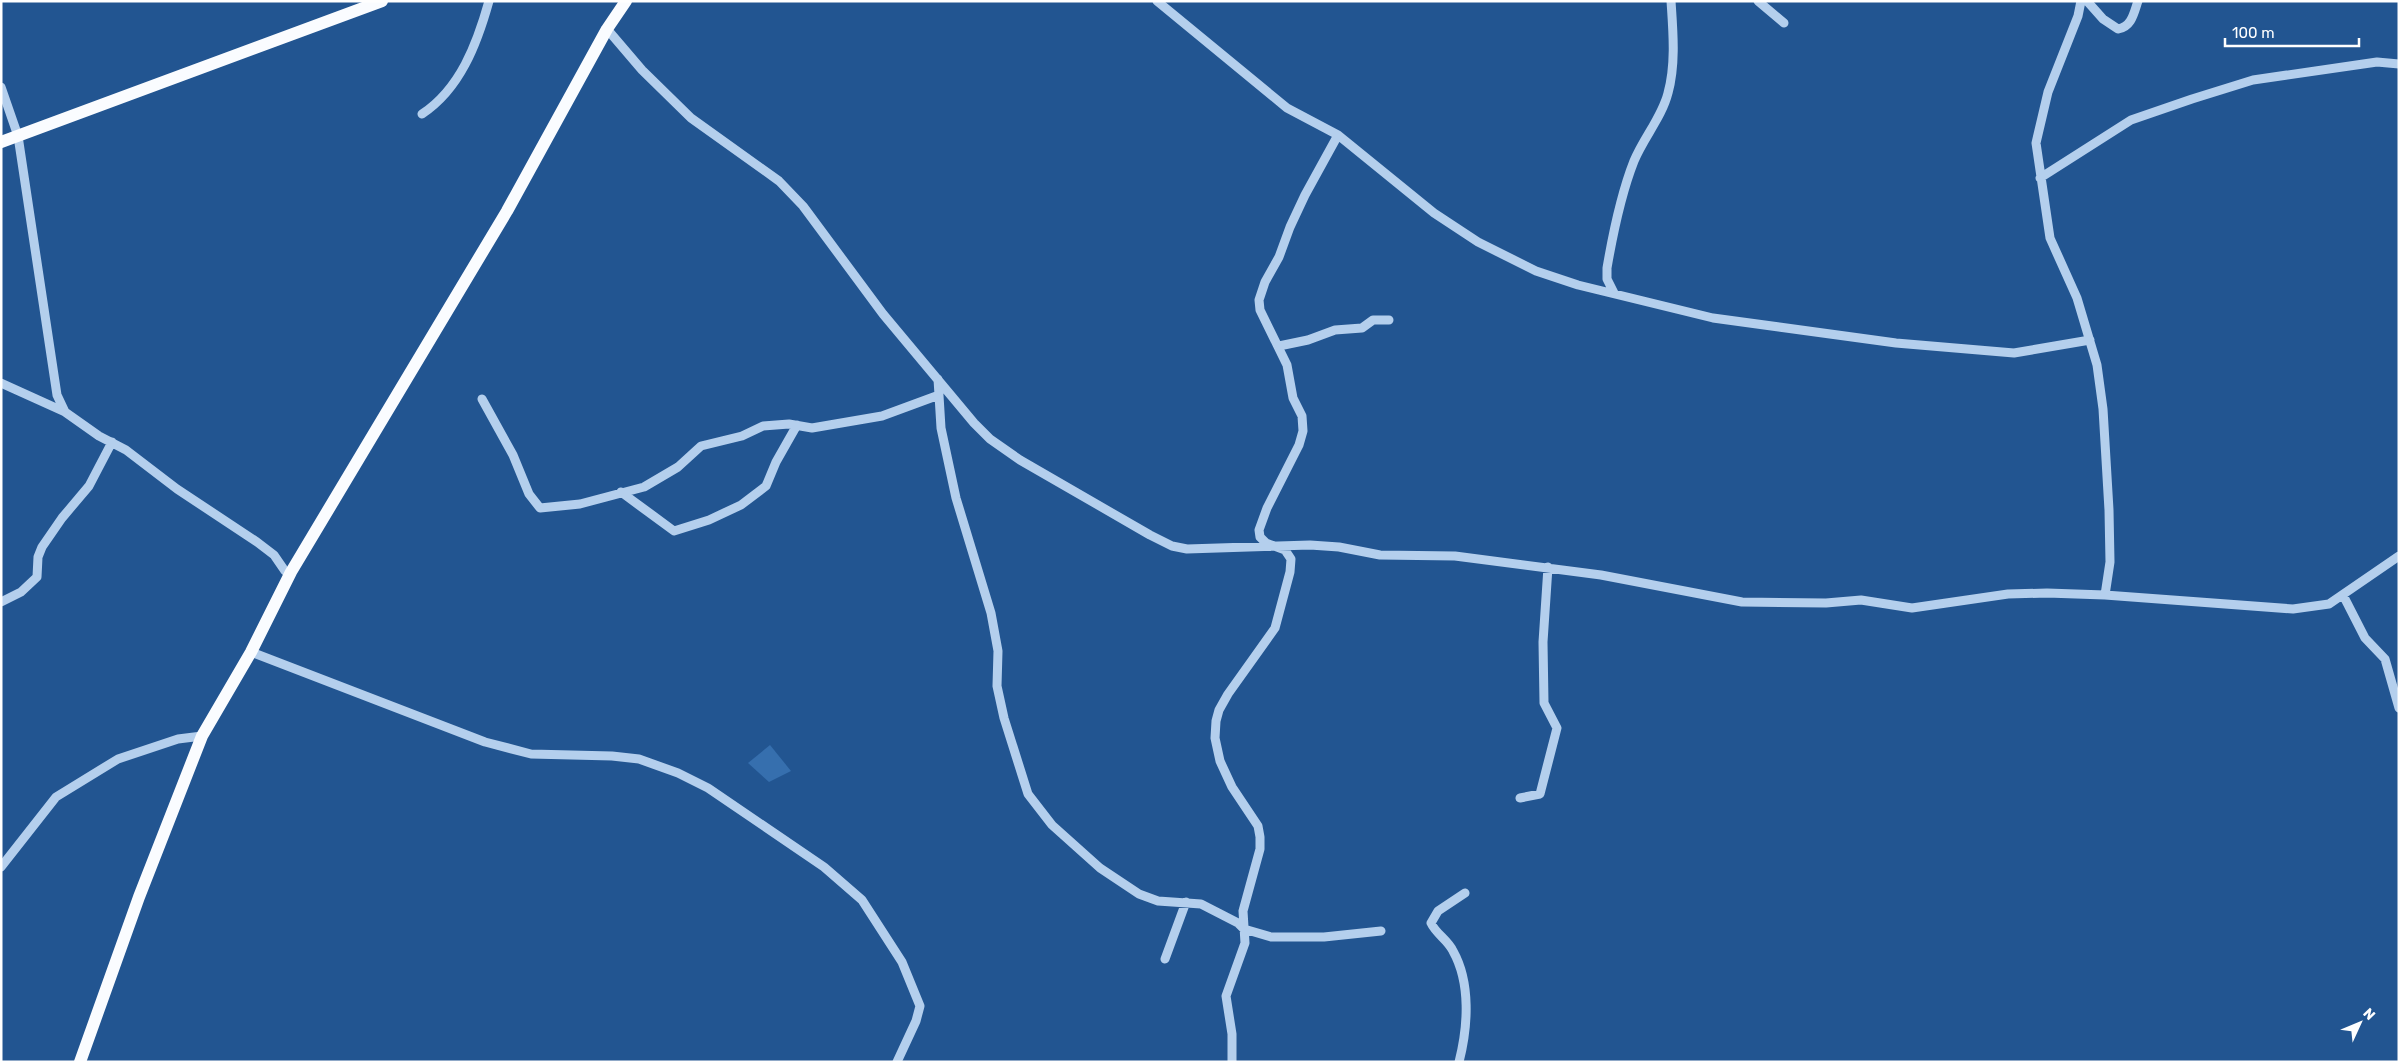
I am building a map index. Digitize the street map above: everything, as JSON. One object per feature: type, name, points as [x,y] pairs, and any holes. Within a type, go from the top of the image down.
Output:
[{"type":"main road","points":[[1,142],[382,1]]},
{"type":"main road","points":[[80,1062],[139,897],[202,736],[250,652],[292,572],[507,212],[607,30],[626,1]]},
{"type":"street","points":[[422,114],[438,103],[462,72],[489,1]]},
{"type":"street","points":[[1157,1],[1287,108],[1338,135],[1434,213],[1478,242],[1536,271],[1713,318],[1896,343],[2014,353],[2090,340]]},
{"type":"street","points":[[1614,293],[1607,279],[1607,268],[1624,197],[1634,160],[1663,110],[1672,73],[1671,1]]},
{"type":"street","points":[[1758,1],[1784,23]]},
{"type":"street","points":[[2081,1],[2078,16],[2048,92],[2036,143],[2050,238],[2077,298],[2097,365],[2103,409],[2109,510],[2110,562],[2105,595]]},
{"type":"street","points":[[2087,1],[2102,19],[2118,29],[2124,28],[2130,22],[2138,1]]},
{"type":"street","points":[[607,30],[642,70],[691,118],[766,171],[803,206],[883,314],[974,423],[990,439],[1020,460],[1172,546],[1187,550],[1270,546],[1339,547],[1380,555],[1455,556],[1548,567],[1742,602],[1826,603],[1861,600],[1912,608],[2008,594],[2105,595],[2293,609],[2329,604],[2399,556]]},
{"type":"street","points":[[2040,178],[2131,120],[2201,96],[2253,80],[2377,62],[2399,64]]},
{"type":"street","points":[[1,87],[18,136],[57,395],[65,412]]},
{"type":"street","points":[[1232,1062],[1232,1034],[1226,996],[1242,956],[1245,943],[1243,911],[1260,849],[1260,837],[1258,826],[1232,787],[1220,761],[1215,738],[1218,710],[1275,628],[1290,572],[1291,560],[1285,550],[1270,546],[1260,537],[1259,530],[1267,508],[1299,445],[1303,431],[1302,416],[1293,398],[1287,365],[1260,310],[1261,292],[1279,258],[1290,227],[1305,195],[1338,135]]},
{"type":"street","points":[[1279,346],[1308,340],[1335,330],[1362,328],[1372,320],[1389,320]]},
{"type":"street","points":[[938,379],[941,428],[956,498],[991,613],[998,651],[997,686],[1004,718],[1028,794],[1052,824],[1100,868],[1139,894],[1158,900],[1201,904],[1238,923],[1244,929],[1271,937],[1324,937],[1381,931]]},
{"type":"street","points":[[1,383],[65,412],[98,436],[126,450],[177,489],[257,542],[274,555],[285,571],[292,572]]},
{"type":"street","points":[[482,398],[514,455],[529,494],[540,508],[580,504],[644,487],[678,467],[701,446],[742,436],[763,426],[797,425],[812,428],[882,416],[939,395]]},
{"type":"street","points":[[622,492],[674,530],[709,520],[742,505],[766,486],[776,462],[797,425]]},
{"type":"street","points":[[1,602],[21,592],[36,577],[38,557],[42,548],[58,523],[89,486],[112,442]]},
{"type":"street","points":[[1520,798],[1540,794],[1557,728],[1544,703],[1543,642],[1548,567]]},
{"type":"street","points":[[2342,595],[2366,638],[2386,659],[2399,708]]},
{"type":"street","points":[[250,652],[485,742],[532,754],[612,756],[639,759],[678,773],[708,788],[824,867],[862,900],[902,962],[920,1006],[916,1021],[896,1062]]},
{"type":"street","points":[[1,867],[56,797],[118,759],[178,739],[202,736]]},
{"type":"street","points":[[1459,1062],[1466,1007],[1462,972],[1452,948],[1431,923],[1438,911],[1465,893]]},
{"type":"street","points":[[1165,959],[1186,902]]},
{"type":"shaded area","points":[[770,745],[791,771],[769,782],[748,763]]}]
